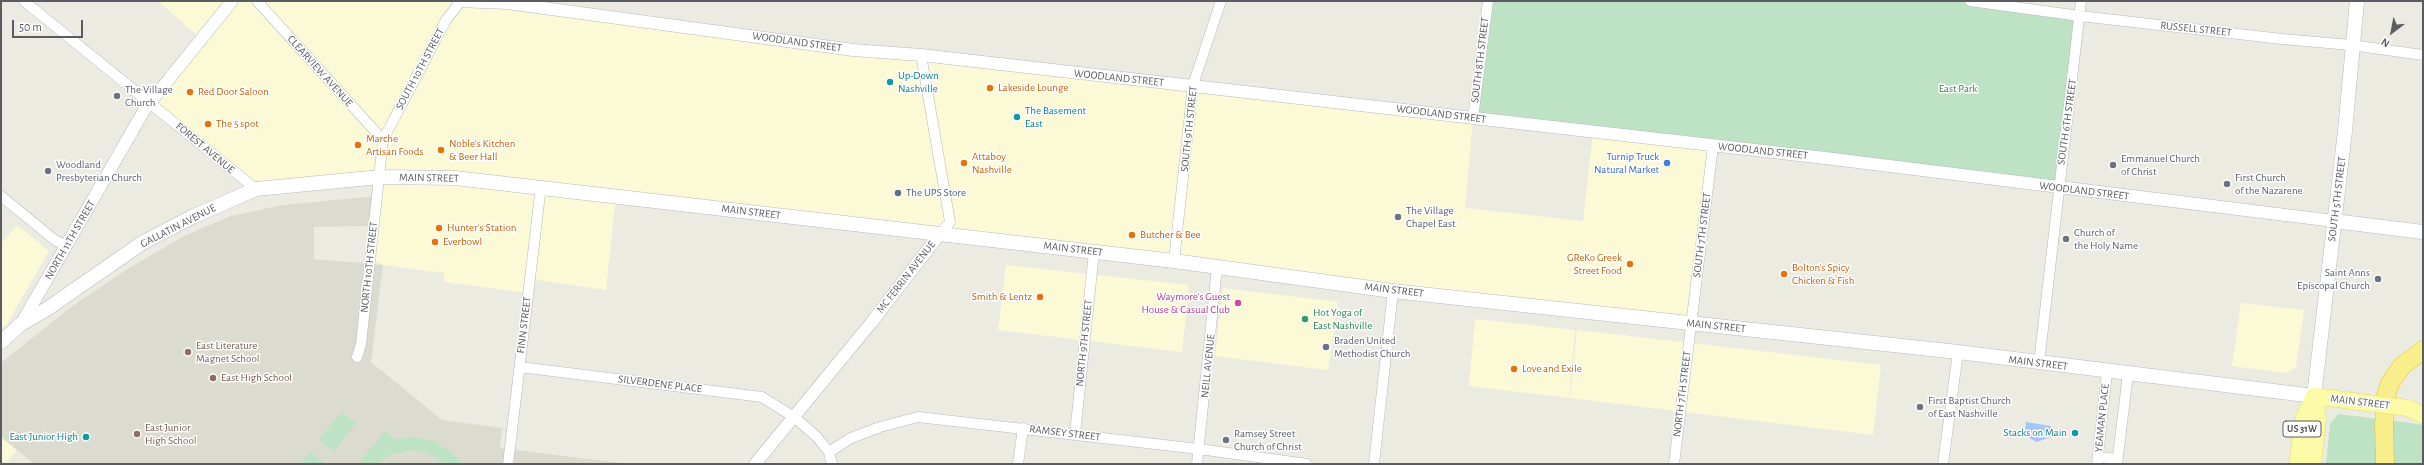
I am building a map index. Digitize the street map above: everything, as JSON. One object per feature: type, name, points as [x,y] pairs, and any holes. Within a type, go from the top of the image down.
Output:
[{"type":"highway","points":[[2385,464],[2384,425],[2386,396],[2390,383],[2402,366],[2423,350]]},
{"type":"main road","name":"SOUTH 5TH STREET","points":[[2314,396],[2345,131],[2351,45],[2357,1]]},
{"type":"main road","name":"MAIN STREET","points":[[380,177],[461,178],[541,186],[939,235],[1174,261],[1393,291],[1958,352],[2107,372],[2360,402],[2415,407],[2423,415]]},
{"type":"main road","name":"GALLATIN AVENUE","points":[[1,342],[21,324],[47,309],[142,243],[192,217],[256,189],[380,177]]},
{"type":"main road","name":"WOODLAND STREET","points":[[2334,221],[2423,232]]},
{"type":"main road","name":"US 31W","points":[[2297,464],[2304,417],[2314,396]]},
{"type":"main road","name":"US 31W","points":[[2313,464],[2318,420],[2314,396]]},
{"type":"street","name":"FOREST AVENUE","points":[[24,1],[151,102],[256,189]]},
{"type":"street","name":"NORTH 11TH STREET","points":[[21,324],[151,102],[232,1]]},
{"type":"street","name":"CLEARVIEW AVENUE","points":[[257,1],[383,140]]},
{"type":"street","name":"SOUTH 10TH STREET","points":[[383,140],[446,20],[460,1]]},
{"type":"street","name":"WOODLAND STREET","points":[[460,1],[507,3],[853,50],[921,55],[1193,85],[1825,158],[2334,221]]},
{"type":"street","name":"SOUTH 9TH STREET","points":[[1174,261],[1193,85],[1221,1]]},
{"type":"street","name":"SOUTH 8TH STREET","points":[[1473,118],[1488,1]]},
{"type":"street","name":"RUSSELL STREET","points":[[1970,1],[2080,16],[2282,39],[2351,45],[2423,55]]},
{"type":"street","name":"SOUTH 6TH STREET","points":[[2039,363],[2058,188],[2082,1]]},
{"type":"street","name":"MC FERRIN AVENUE","points":[[755,464],[950,222],[921,55]]},
{"type":"street","name":"NORTH 10TH STREET","points":[[357,357],[361,344],[383,140]]},
{"type":"street","name":"SOUTH 7TH STREET","points":[[1691,324],[1712,146]]},
{"type":"street","name":"FINN STREET","points":[[508,464],[541,186]]},
{"type":"street","points":[[1,196],[56,241],[67,245]]},
{"type":"street","name":"NORTH 9TH STREET","points":[[1075,434],[1094,252]]},
{"type":"street","name":"NEILL AVENUE","points":[[1197,464],[1217,267]]},
{"type":"street","points":[[1374,464],[1393,291]]},
{"type":"street","name":"NORTH 7TH STREET","points":[[1674,464],[1691,324]]},
{"type":"street","points":[[1943,464],[1958,352]]},
{"type":"street","name":"SILVERDENE PLACE","points":[[520,367],[762,396],[794,417],[817,437],[829,452]]},
{"type":"street","name":"YEAMAN PLACE","points":[[2098,460],[2107,372]]},
{"type":"street","name":"YEAMAN PLACE","points":[[2118,462],[2128,374]]},
{"type":"street","name":"RAMSEY STREET","points":[[829,452],[851,438],[880,427],[918,417],[1075,434],[1307,464]]},
{"type":"street","points":[[1018,464],[1023,428]]},
{"type":"street","points":[[829,452],[832,464]]},
{"type":"street","points":[[2098,460],[2118,462]]},
{"type":"shaded area","points":[[158,1],[461,1],[1473,118],[1465,208],[1583,221],[1593,132],[1713,146],[1691,323],[616,196],[606,290],[530,279],[528,293],[444,282],[444,273],[383,265],[370,259],[380,177],[256,189],[151,102],[201,39]]},
{"type":"shaded area","points":[[377,196],[374,226],[314,227],[314,259],[383,265],[371,362],[442,420],[502,428],[500,448],[630,464],[34,464],[1,437],[1,363],[71,307],[129,268],[186,235],[231,216],[283,205]]},
{"type":"shaded area","points":[[17,225],[49,251],[7,324],[1,329],[1,244]]},
{"type":"shaded area","points":[[1006,265],[1189,285],[1182,352],[998,330]]},
{"type":"shaded area","points":[[1223,288],[1338,302],[1328,370],[1215,356]]},
{"type":"shaded area","points":[[2241,303],[2304,310],[2296,367],[2287,373],[2232,366]]},
{"type":"shaded area","points":[[1475,319],[1575,330],[1569,398],[1469,386]]},
{"type":"shaded area","points":[[1577,330],[1881,365],[1873,435],[1570,398]]},
{"type":"shaded area","points":[[1,437],[17,450],[5,464],[1,464]]},
{"type":"green space","name":"East Park","points":[[1488,1],[1958,1],[2080,16],[2058,188],[1473,118]]},
{"type":"green space","points":[[341,412],[356,423],[334,452],[319,440]]},
{"type":"green space","points":[[2338,414],[2379,419],[2378,464],[2326,464],[2330,424]]},
{"type":"green space","points":[[2390,420],[2423,425],[2423,464],[2389,464]]},
{"type":"green space","points":[[385,431],[395,439],[413,437],[433,441],[450,451],[463,464],[445,464],[428,453],[413,450],[389,455],[376,464],[358,464]]},
{"type":"green space","points":[[310,452],[325,463],[300,464]]},
{"type":"water","points":[[2026,422],[2051,426],[2050,437],[2037,442],[2031,439],[2025,434]]},
{"type":"place","name":"Up-Down Nashville","points":[[890,82]]},
{"type":"place","name":"Lakeside Lounge","points":[[990,88]]},
{"type":"place","name":"Red Door Saloon","points":[[190,92]]},
{"type":"place","name":"The Village Church","points":[[117,96]]},
{"type":"place","name":"The Basement East","points":[[1017,117]]},
{"type":"place","name":"The 5 spot","points":[[208,124]]},
{"type":"place","name":"Marche Artisan Foods","points":[[358,145]]},
{"type":"place","name":"Noble’s Kitchen & Beer Hall","points":[[441,150]]},
{"type":"place","name":"Attaboy Nashville","points":[[964,163]]},
{"type":"place","name":"Turnip Truck Natural Market","points":[[1667,163]]},
{"type":"place","name":"Emmanuel Church of Christ","points":[[2113,165]]},
{"type":"place","name":"Woodland Presbyterian Church","points":[[48,171]]},
{"type":"place","name":"First Church of the Nazarene","points":[[2227,184]]},
{"type":"place","name":"The UPS Store","points":[[898,193]]},
{"type":"place","name":"The Village Chapel East","points":[[1398,217]]},
{"type":"place","name":"Hunter's Station","points":[[439,228]]},
{"type":"place","name":"Butcher & Bee","points":[[1132,235]]},
{"type":"place","name":"Church of the Holy Name","points":[[2066,239]]},
{"type":"place","name":"Everbowl","points":[[435,242]]},
{"type":"place","name":"GReKo Greek Street Food","points":[[1630,264]]},
{"type":"place","name":"Bolton's Spicy Chicken & Fish","points":[[1784,274]]},
{"type":"place","name":"Saint Anns Episcopal Church","points":[[2378,279]]},
{"type":"place","name":"Smith & Lentz","points":[[1040,297]]},
{"type":"place","name":"Waymore's Guest House & Casual Club","points":[[1238,303]]},
{"type":"place","name":"Hot Yoga of East Nashville","points":[[1305,319]]},
{"type":"place","name":"Braden United Methodist Church","points":[[1326,347]]},
{"type":"place","name":"East Literature Magnet School","points":[[188,352]]},
{"type":"place","name":"Love and Exile","points":[[1514,369]]},
{"type":"place","name":"East High School","points":[[213,378]]},
{"type":"place","name":"First Baptist Church of East Nashville","points":[[1920,407]]},
{"type":"place","name":"Stacks on Main","points":[[2075,433]]},
{"type":"place","name":"East Junior High School","points":[[137,434]]},
{"type":"place","name":"East Junior High","points":[[86,437]]},
{"type":"place","name":"Ramsey Street Church of Christ","points":[[1226,440]]}]
